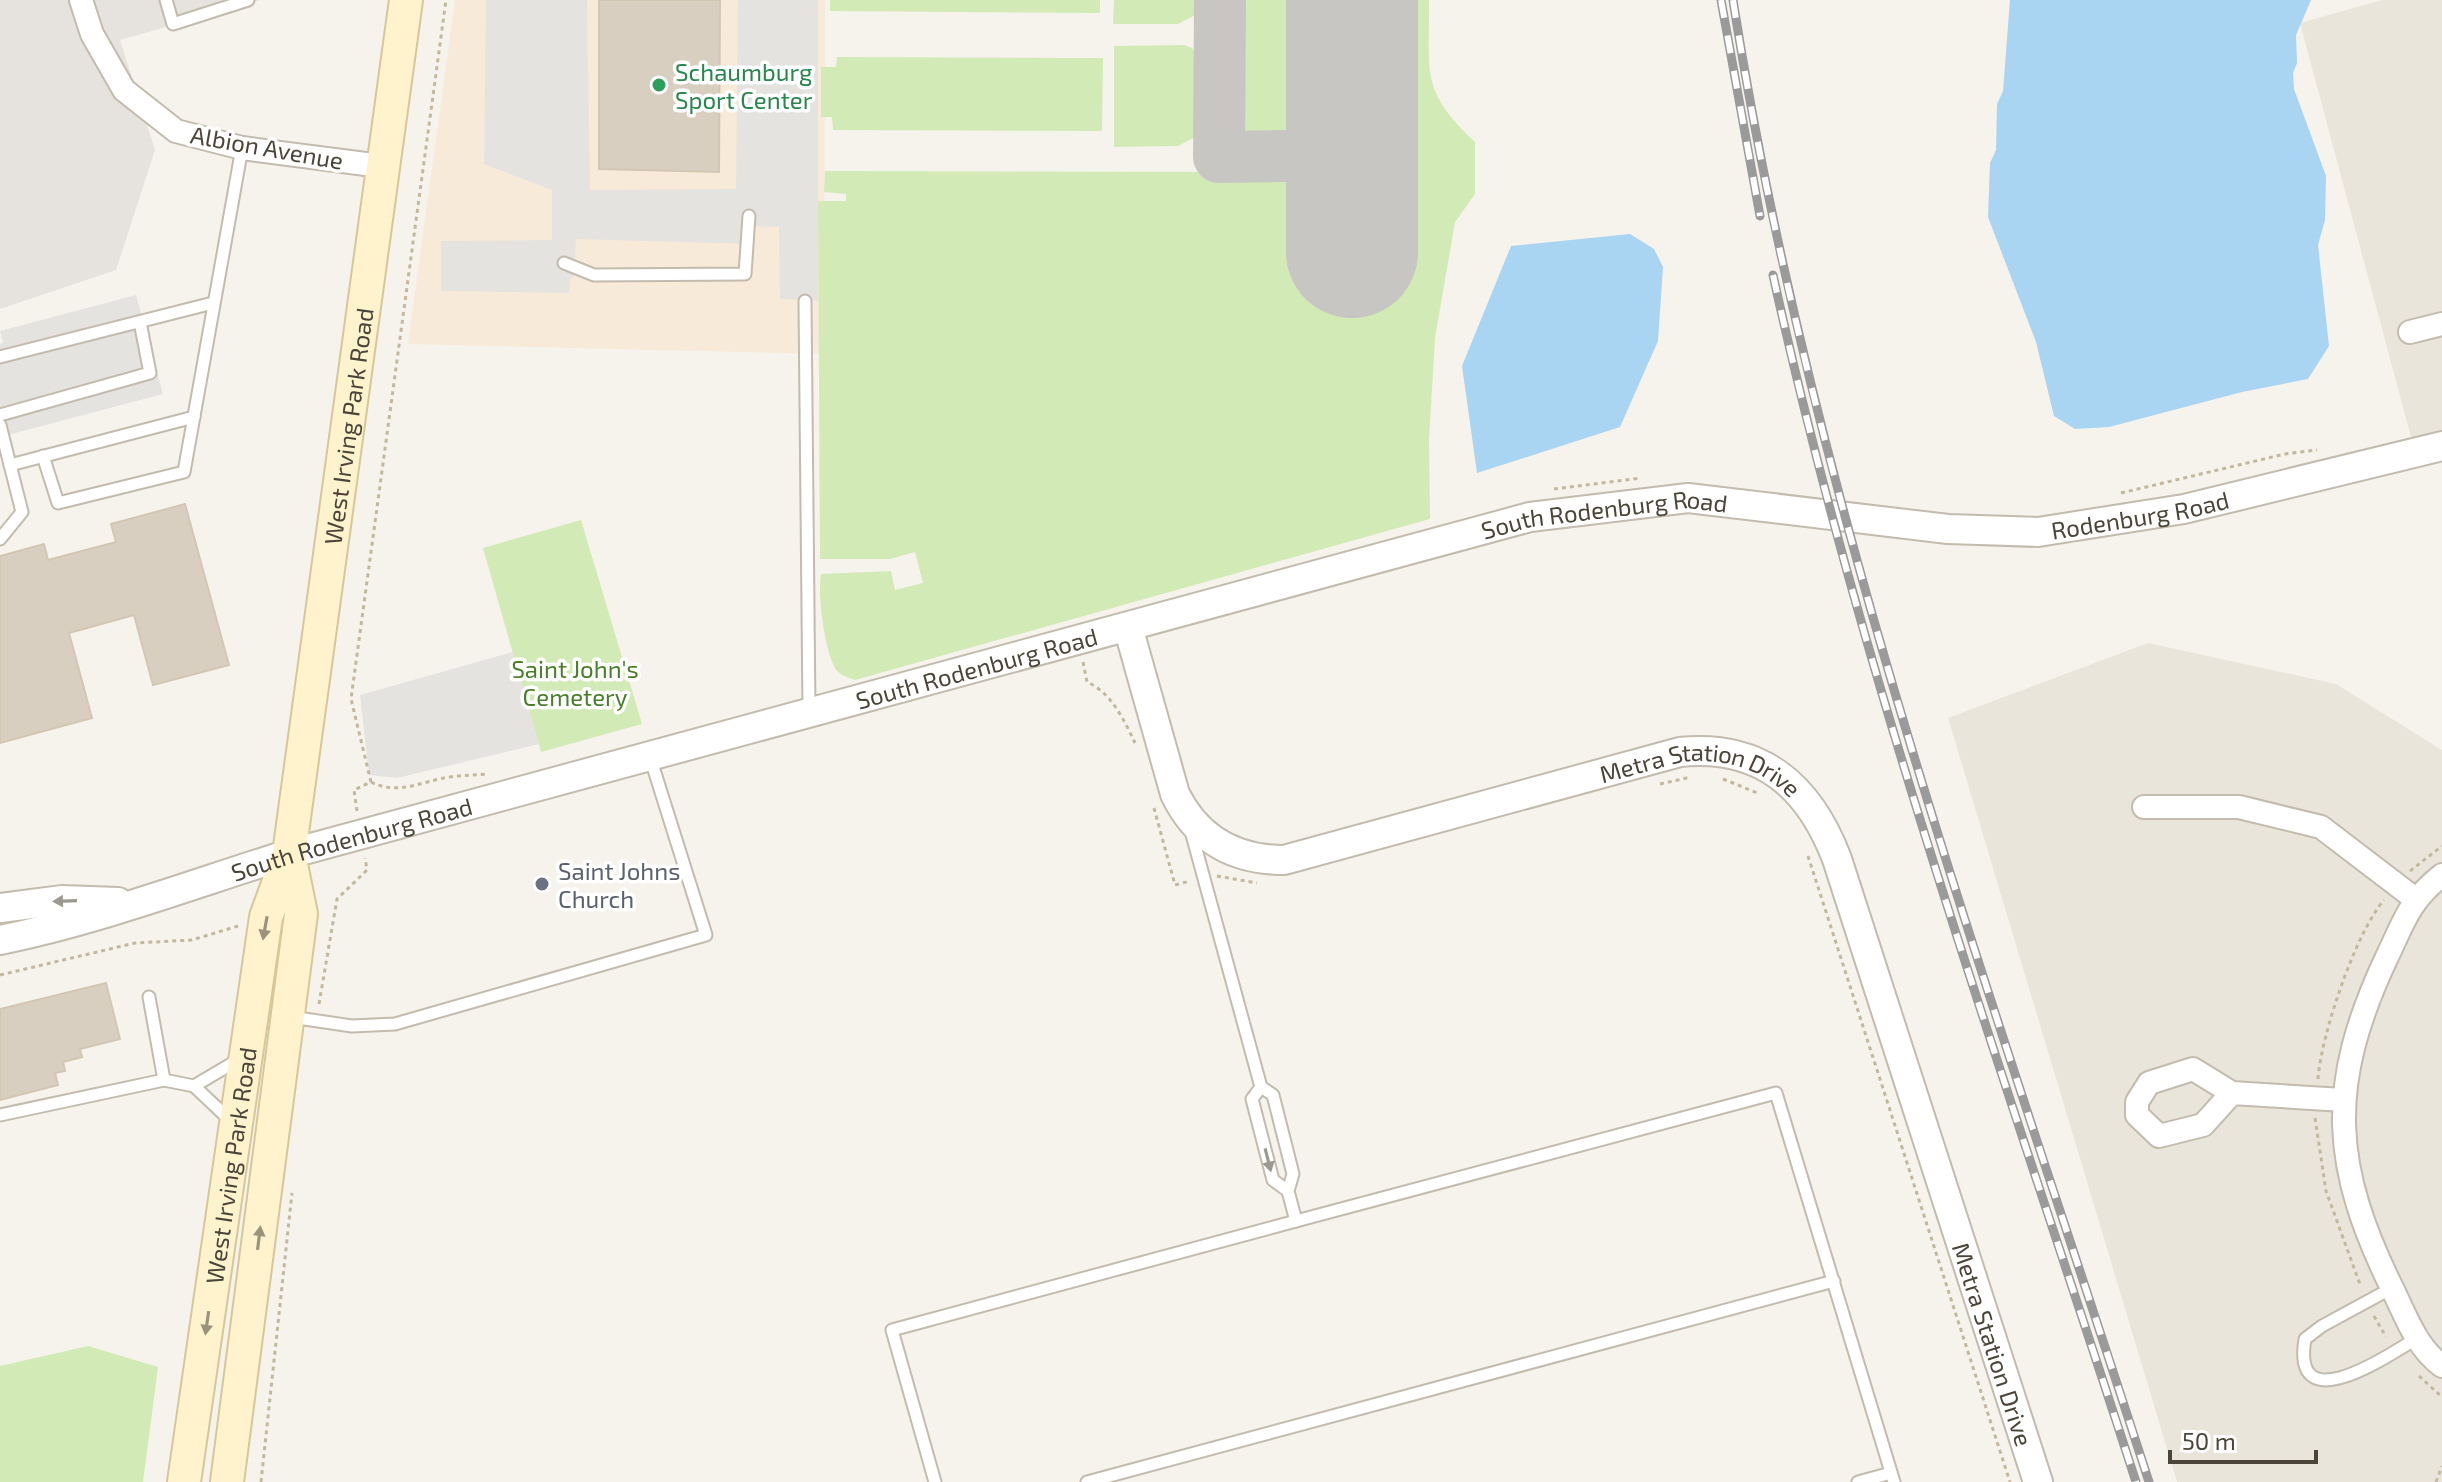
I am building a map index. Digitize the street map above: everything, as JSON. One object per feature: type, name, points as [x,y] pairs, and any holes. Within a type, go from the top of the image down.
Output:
[{"type":"main road","name":"West Irving Park Road","points":[[184,1482],[266,917],[289,854],[406,0]]},
{"type":"main road","name":"West Irving Park Road","points":[[227,1482],[302,1019],[301,914],[289,854]]},
{"type":"street","name":"Albion Avenue","points":[[81,0],[92,34],[124,90],[176,131],[242,148],[381,166]]},
{"type":"street","points":[[2410,332],[2442,324]]},
{"type":"street","name":"Rodenburg Road","points":[[1832,516],[1948,529],[2038,532],[2184,509],[2442,446]]},
{"type":"street","name":"South Rodenburg Road","points":[[0,940],[73,925],[131,903],[289,854],[1530,517],[1688,498],[1832,516]]},
{"type":"street","name":"Metra Station Drive","points":[[1128,627],[1175,794],[1188,819],[1208,839],[1235,852],[1263,860],[1284,860],[1680,752],[1709,749],[1739,754],[1778,775],[1812,806],[1823,823],[1837,859],[2038,1482]]},
{"type":"street","points":[[2144,807],[2239,807],[2321,827],[2414,898]]},
{"type":"street","points":[[2442,875],[2414,898],[2372,988],[2354,1046],[2343,1100],[2346,1168],[2364,1231],[2417,1338],[2442,1366]]},
{"type":"street","name":"South Rodenburg Road","points":[[0,908],[62,900],[131,903]]},
{"type":"street","points":[[2232,1093],[2343,1100]]},
{"type":"lane","points":[[166,0],[173,24],[248,0]]},
{"type":"lane","points":[[43,456],[58,503],[184,472],[242,148]]},
{"type":"lane","points":[[564,263],[594,275],[745,274],[749,216]]},
{"type":"lane","points":[[805,301],[809,714]]},
{"type":"lane","points":[[0,357],[213,303]]},
{"type":"lane","points":[[0,415],[150,373],[140,322]]},
{"type":"lane","points":[[10,465],[194,417]]},
{"type":"lane","points":[[0,425],[22,512],[0,539]]},
{"type":"lane","points":[[302,1019],[352,1026],[395,1024],[706,935],[650,757]]},
{"type":"lane","points":[[1188,819],[1261,1087],[1273,1095],[1293,1174],[1288,1191],[1296,1221]]},
{"type":"lane","points":[[149,997],[164,1080]]},
{"type":"lane","points":[[194,1086],[246,1056]]},
{"type":"lane","points":[[0,1115],[164,1080],[194,1086],[236,1125]]},
{"type":"lane","points":[[1261,1087],[1252,1099],[1273,1180],[1288,1191]]},
{"type":"lane","points":[[935,1482],[892,1330],[1776,1093],[1893,1478],[1858,1482]]},
{"type":"lane","points":[[1087,1482],[1834,1281]]},
{"type":"lane","points":[[2392,1288],[2322,1326],[2305,1339],[2302,1356],[2309,1372],[2323,1380],[2339,1381],[2417,1338]]},
{"type":"path","points":[[354,790],[371,782],[351,699],[446,0]]},
{"type":"path","points":[[2115,495],[2285,454],[2330,449]]},
{"type":"path","points":[[1086,673],[1087,682],[1103,691],[1116,708],[1134,743]]},
{"type":"path","points":[[1653,786],[1691,777]]},
{"type":"path","points":[[1722,779],[1762,795]]},
{"type":"path","points":[[1150,794],[1175,885],[1185,883]]},
{"type":"path","points":[[1806,851],[2010,1482]]},
{"type":"path","points":[[302,1019],[337,899],[367,870]]},
{"type":"path","points":[[1219,876],[1269,884]]},
{"type":"path","points":[[0,975],[135,943],[208,936]]},
{"type":"path","points":[[261,1482],[293,1186]]},
{"type":"path","points":[[2436,1482],[2442,1466]]},
{"type":"shaded area","points":[[0,0],[260,0],[120,40],[155,150],[116,270],[0,309]]},
{"type":"shaded area","points":[[455,0],[825,0],[824,354],[408,344]]},
{"type":"shaded area","points":[[486,0],[587,0],[590,190],[736,189],[738,0],[818,0],[818,301],[780,299],[779,227],[754,226],[754,244],[576,239],[574,278],[570,278],[569,293],[441,291],[441,241],[552,240],[552,190],[484,164]]},
{"type":"shaded area","points":[[2382,0],[2442,0],[2442,445],[2415,452],[2300,23]]},
{"type":"shaded area","points":[[136,295],[163,394],[0,437],[0,345],[3,342],[0,331]]},
{"type":"shaded area","points":[[2148,643],[2336,684],[2442,750],[2442,1482],[2177,1482],[1948,718]]},
{"type":"shaded area","points":[[513,652],[539,744],[397,778],[369,775],[360,695]]},
{"type":"green space","points":[[830,0],[1100,0],[1100,13],[830,11]]},
{"type":"green space","points":[[1114,0],[1203,1],[1201,12],[1178,24],[1113,24]]},
{"type":"green space","points":[[1237,0],[1307,0],[1305,112],[1288,132],[1277,138],[1255,138],[1238,125]]},
{"type":"green space","points":[[1397,0],[1429,0],[1431,78],[1444,108],[1475,142],[1475,194],[1455,222],[1435,338],[1429,440],[1430,519],[855,680],[838,672],[829,653],[823,625],[821,574],[891,571],[895,590],[923,583],[915,552],[890,559],[820,559],[818,201],[846,201],[846,194],[824,192],[825,171],[1307,172],[1307,260],[1396,261]]},
{"type":"green space","points":[[1184,45],[1192,48],[1202,65],[1201,134],[1178,146],[1114,147],[1114,46]]},
{"type":"green space","points":[[837,57],[1103,58],[1102,131],[833,130],[832,117],[821,117],[821,67],[836,67]]},
{"type":"green space","name":"Saint John's Cemetery","points":[[581,520],[642,724],[541,752],[483,548]]},
{"type":"green space","points":[[88,1346],[158,1367],[143,1482],[0,1482],[0,1366]]},
{"type":"water","points":[[2010,0],[2311,0],[2296,35],[2297,63],[2293,73],[2294,89],[2326,176],[2325,220],[2318,245],[2329,346],[2308,379],[2242,392],[2109,427],[2075,429],[2054,416],[2036,342],[1988,217],[1990,163],[1996,150],[1997,104],[2003,91]]},
{"type":"water","points":[[1630,234],[1654,249],[1663,267],[1658,341],[1620,427],[1477,473],[1462,366],[1511,246]]},
{"type":"building","name":"Schaumburg Sport Center","points":[[599,0],[720,0],[719,172],[599,169]]},
{"type":"building","points":[[185,504],[229,665],[153,685],[134,615],[69,633],[92,718],[0,743],[0,556],[44,544],[48,560],[116,542],[111,524]]},
{"type":"building","points":[[106,983],[120,1039],[80,1049],[82,1057],[63,1062],[65,1071],[55,1073],[58,1085],[0,1100],[0,1009]]},
{"type":"taxiway","points":[[1220,0],[1219,157],[1351,155]]},
{"type":"runway","points":[[1352,0],[1352,252]]},
{"type":"railway","points":[[1721,0],[1760,216]]},
{"type":"railway","points":[[1733,0],[1767,190],[1809,377],[1858,564],[1969,933],[2149,1482]]},
{"type":"railway","points":[[1773,275],[1809,428],[1893,732],[1988,1033],[2136,1482]]},
{"type":"place","name":"Schaumburg Sport Center","points":[[659,85]]},
{"type":"place","name":"Saint Johns Church","points":[[542,884]]}]
